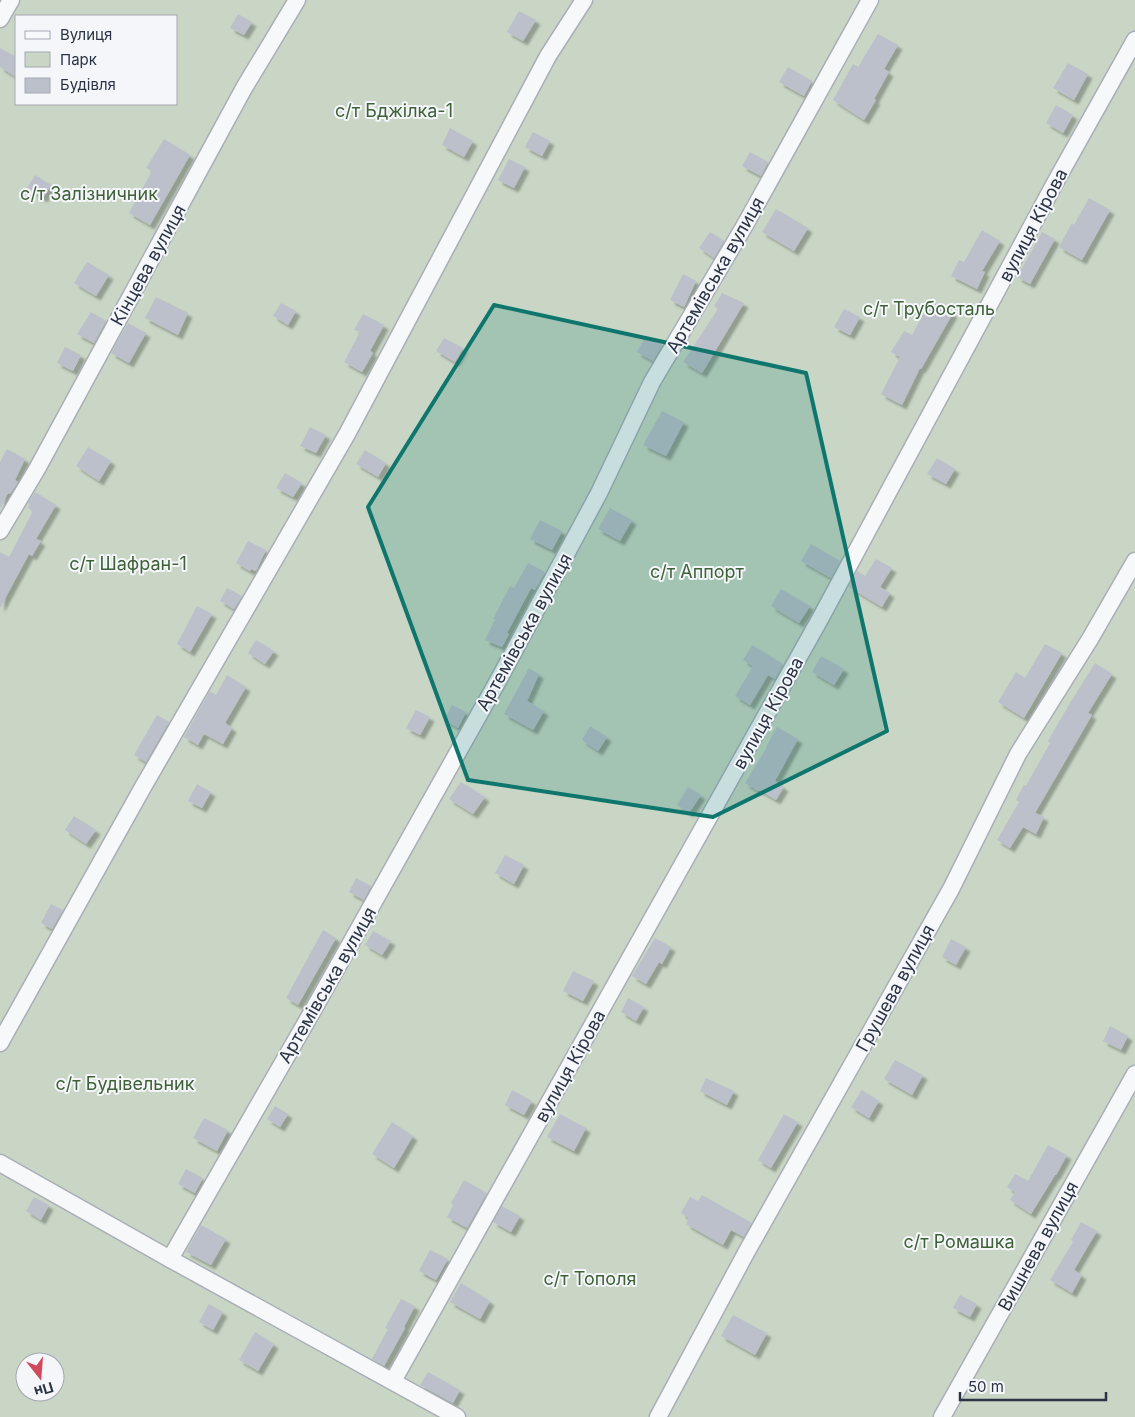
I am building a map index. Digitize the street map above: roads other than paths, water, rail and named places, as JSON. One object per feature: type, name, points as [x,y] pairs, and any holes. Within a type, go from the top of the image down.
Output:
[{"type":"street","points":[[0,19],[11,0]]},
{"type":"street","name":"Кінцева вулиця","points":[[0,531],[37,469],[244,88],[297,0]]},
{"type":"street","points":[[0,1044],[143,787],[347,434],[548,56],[584,0]]},
{"type":"street","name":"Артемівська вулиця","points":[[170,1259],[312,1012],[499,679],[599,493],[652,382],[745,225],[870,0]]},
{"type":"street","name":"вулиця Кірова","points":[[393,1381],[820,619],[1056,181],[1135,40]]},
{"type":"street","name":"Грушева вулиця","points":[[658,1417],[747,1251],[951,889],[1018,754],[1090,638],[1135,560]]},
{"type":"street","name":"Вишнева вулиця","points":[[942,1417],[1135,1074]]},
{"type":"street","points":[[0,1163],[170,1259],[458,1417]]},
{"type":"park label","name":"с/т Бджілка-1","points":[[394,110]]},
{"type":"park label","name":"с/т Залізничник","points":[[89,193]]},
{"type":"park label","name":"с/т Трубосталь","points":[[929,308]]},
{"type":"park label","name":"с/т Шафран-1","points":[[128,563]]},
{"type":"park label","name":"с/т Аппорт","points":[[697,571]]},
{"type":"park label","name":"с/т Будівельник","points":[[125,1083]]},
{"type":"park label","name":"с/т Ромашка","points":[[959,1241]]},
{"type":"park label","name":"с/т Тополя","points":[[590,1278]]}]
